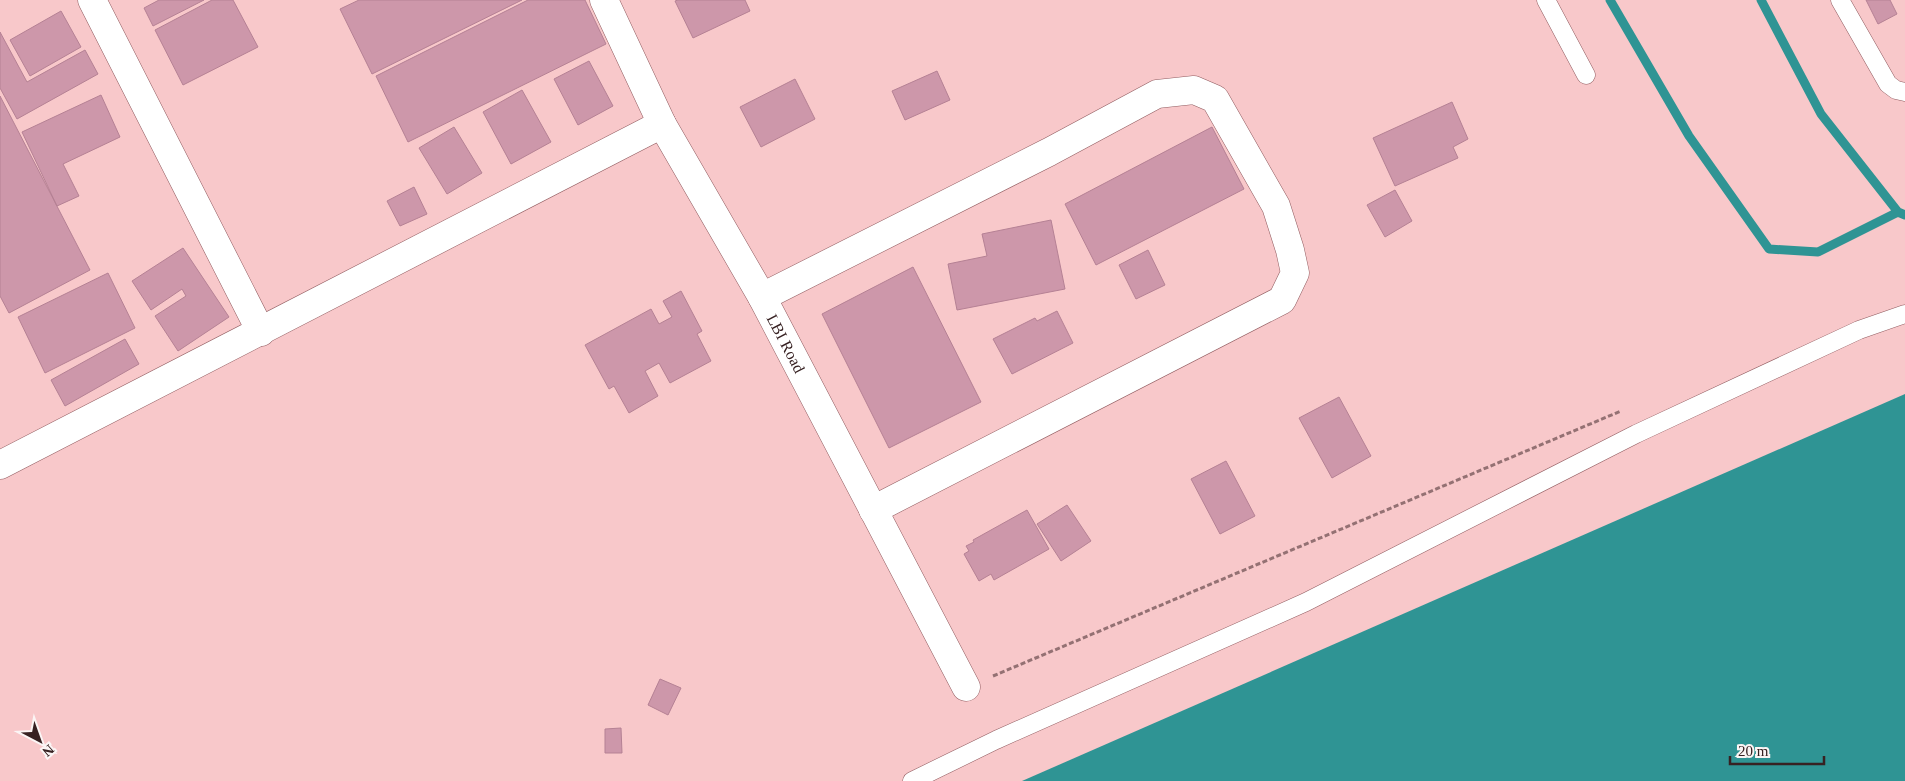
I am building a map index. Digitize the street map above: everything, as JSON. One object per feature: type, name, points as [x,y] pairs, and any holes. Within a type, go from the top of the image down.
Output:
[{"type":"street","points":[[92,0],[261,332]]},
{"type":"street","name":"LBI Road","points":[[604,0],[662,124],[762,297],[966,687]]},
{"type":"street","points":[[762,297],[1049,152],[1157,94],[1194,90],[1215,99],[1276,206],[1290,250],[1295,274],[1282,300],[873,510]]},
{"type":"street","points":[[0,465],[662,124]]},
{"type":"lane","points":[[1546,0],[1586,75]]},
{"type":"lane","points":[[1840,0],[1888,84],[1896,90],[1905,92]]},
{"type":"lane","points":[[912,781],[996,740],[1306,602],[1636,434],[1859,330],[1905,314]]},
{"type":"path","points":[[966,687],[1624,410]]},
{"type":"water","points":[[1905,394],[1905,781],[1022,781]]},
{"type":"building","points":[[159,0],[204,0],[153,26],[144,8]]},
{"type":"building","points":[[212,0],[233,0],[258,47],[183,85],[155,30]]},
{"type":"building","points":[[359,0],[522,0],[372,74],[340,9]]},
{"type":"building","points":[[528,0],[585,0],[606,44],[408,142],[376,76]]},
{"type":"building","points":[[745,0],[750,11],[693,38],[675,1]]},
{"type":"building","points":[[1866,0],[1890,0],[1897,14],[1878,24]]},
{"type":"building","points":[[61,11],[81,47],[30,76],[10,40]]},
{"type":"building","points":[[0,32],[27,82],[85,50],[98,74],[17,119],[0,88]]},
{"type":"building","points":[[589,61],[613,106],[578,125],[554,79]]},
{"type":"building","points":[[937,71],[950,100],[905,120],[892,91]]},
{"type":"building","points":[[795,79],[815,119],[761,147],[740,107]]},
{"type":"building","points":[[522,90],[551,142],[511,164],[483,112]]},
{"type":"building","points":[[101,95],[120,137],[63,164],[79,196],[57,206],[22,132]]},
{"type":"building","points":[[0,96],[90,270],[9,313],[0,296]]},
{"type":"building","points":[[1452,102],[1468,139],[1453,147],[1458,158],[1395,186],[1373,138]]},
{"type":"building","points":[[454,127],[482,173],[447,194],[419,148]]},
{"type":"building","points":[[1212,127],[1244,189],[1096,265],[1065,204]]},
{"type":"building","points":[[414,187],[427,214],[400,226],[387,201]]},
{"type":"building","points":[[1395,190],[1412,221],[1385,237],[1367,205]]},
{"type":"building","points":[[1051,220],[1065,289],[957,310],[948,264],[987,256],[982,234]]},
{"type":"building","points":[[183,248],[229,317],[178,351],[155,316],[186,296],[182,289],[151,310],[132,281]]},
{"type":"building","points":[[1148,250],[1165,285],[1136,299],[1119,265]]},
{"type":"building","points":[[913,267],[981,402],[889,448],[822,314]]},
{"type":"building","points":[[108,273],[135,328],[45,373],[18,317]]},
{"type":"building","points":[[681,291],[702,331],[697,334],[711,361],[670,383],[659,363],[645,371],[658,396],[629,413],[614,386],[609,389],[585,345],[651,309],[659,324],[672,317],[663,301]]},
{"type":"building","points":[[1057,311],[1073,343],[1012,374],[993,339],[1035,318],[1037,321]]},
{"type":"building","points":[[125,339],[139,364],[65,406],[51,380]]},
{"type":"building","points":[[1339,397],[1371,456],[1332,478],[1299,418]]},
{"type":"building","points":[[1226,461],[1255,516],[1220,534],[1191,479]]},
{"type":"building","points":[[1067,505],[1091,541],[1061,561],[1037,524]]},
{"type":"building","points":[[1027,510],[1049,549],[994,580],[991,574],[979,581],[964,554],[969,551],[966,546],[974,542],[973,540]]},
{"type":"building","points":[[660,679],[681,688],[668,715],[648,705]]},
{"type":"building","points":[[621,728],[622,753],[605,753],[605,729]]},
{"type":"waterway","points":[[1610,0],[1689,136],[1769,249],[1818,252],[1898,212]]},
{"type":"waterway","points":[[1761,0],[1821,114],[1898,212],[1905,215]]}]
